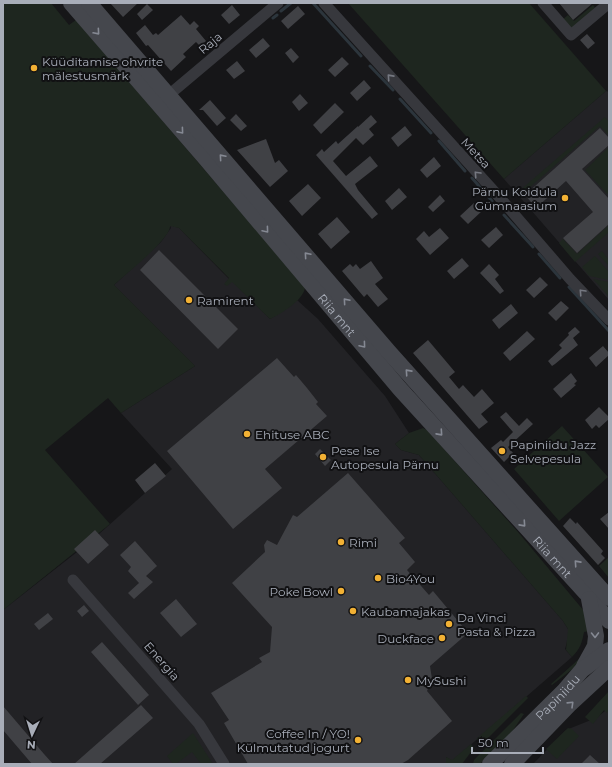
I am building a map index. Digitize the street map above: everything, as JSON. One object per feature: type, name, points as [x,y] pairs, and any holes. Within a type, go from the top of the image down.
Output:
[{"type":"main road","name":"Riia mnt","points":[[71,3],[163,99],[427,394],[603,595],[609,621]]},
{"type":"main road","name":"Riia mnt","points":[[90,3],[163,99]]},
{"type":"main road","points":[[582,670],[595,646],[603,595]]},
{"type":"main road","name":"Papiniidu","points":[[490,764],[564,691],[582,670],[609,650]]},
{"type":"main road","name":"Papiniidu","points":[[512,764],[587,688],[609,668]]},
{"type":"main road","points":[[587,688],[609,678]]},
{"type":"street","name":"Raja","points":[[163,99],[278,3]]},
{"type":"street","name":"Metsa","points":[[324,3],[501,199],[570,279],[609,320]]},
{"type":"street","points":[[543,3],[571,35],[609,3]]},
{"type":"street","name":"Energia","points":[[73,580],[199,724],[224,764]]},
{"type":"shaded area","points":[[3,3],[51,3],[69,25],[76,20],[305,287],[301,297],[296,302],[280,314],[270,319],[232,282],[227,286],[224,284],[229,278],[179,228],[170,226],[168,232],[156,247],[114,285],[195,366],[121,413],[108,398],[45,450],[110,524],[3,610]]},
{"type":"shaded area","points":[[348,3],[529,3],[606,91],[504,179]]},
{"type":"shaded area","points":[[593,5],[596,9],[572,28],[562,20],[568,15],[574,21]]},
{"type":"shaded area","name":"Pärnu Koidula Gümnaasium","points":[[606,91],[609,92],[609,300],[504,179]]},
{"type":"shaded area","points":[[605,117],[609,122],[609,136],[600,126],[521,195],[518,192]]},
{"type":"shaded area","points":[[609,147],[609,171],[607,173],[609,176],[609,192],[607,194],[585,170]]},
{"type":"shaded area","points":[[170,225],[179,228],[229,279],[225,284],[232,281],[270,319],[297,300],[318,319],[385,396],[409,433],[395,444],[401,450],[419,455],[563,621],[568,629],[568,638],[565,649],[572,657],[452,761],[446,757],[446,764],[3,764],[3,610],[77,552],[88,564],[99,534],[172,469],[121,413],[195,366],[114,285],[161,242],[171,228]]},
{"type":"shaded area","points":[[609,225],[609,232],[575,262],[559,243],[563,239],[577,254]]},
{"type":"shaded area","points":[[602,251],[609,260],[609,266],[598,254]]},
{"type":"shaded area","points":[[595,256],[609,272],[609,280],[589,276],[582,267]]},
{"type":"shaded area","points":[[593,279],[609,282],[609,297]]},
{"type":"shaded area","points":[[562,426],[608,477],[559,521],[514,469]]},
{"type":"shaded area","points":[[423,428],[427,430],[518,532],[584,611],[590,631],[584,632],[580,646],[572,657],[566,650],[568,629],[563,621],[419,455],[401,450],[395,444],[409,433]]},
{"type":"shaded area","points":[[609,557],[609,578],[599,566]]},
{"type":"shaded area","points":[[588,639],[592,639],[579,664],[552,685],[551,684],[580,658],[585,651]]},
{"type":"shaded area","points":[[609,691],[609,708],[607,713],[604,710],[593,724],[585,717]]},
{"type":"shaded area","points":[[526,696],[528,698],[485,741],[482,742],[476,739]]},
{"type":"shaded area","points":[[609,708],[609,764],[533,764],[566,730],[596,718]]},
{"type":"shaded area","points":[[521,713],[524,714],[511,733],[480,764],[473,764],[474,760]]},
{"type":"shaded area","points":[[568,728],[572,729],[579,736],[557,759],[546,749]]},
{"type":"shaded area","points":[[193,733],[213,764],[201,764],[192,752],[176,764],[173,764],[167,756]]},
{"type":"shaded area","points":[[471,744],[474,748],[462,764],[446,764],[446,757],[452,760]]},
{"type":"building","points":[[110,3],[138,3],[123,17]]},
{"type":"building","points":[[559,3],[593,3],[573,20]]},
{"type":"building","points":[[147,4],[153,10],[142,20],[137,14]]},
{"type":"building","points":[[232,5],[240,15],[229,24],[221,15]]},
{"type":"building","points":[[298,6],[305,14],[288,29],[281,21]]},
{"type":"building","points":[[181,15],[190,25],[194,21],[199,26],[196,29],[206,41],[200,46],[196,42],[183,54],[186,57],[171,71],[148,45],[146,46],[136,33],[145,25],[153,35],[156,33],[158,35]]},
{"type":"building","points":[[587,34],[595,43],[588,49],[580,40]]},
{"type":"building","points":[[263,38],[270,46],[256,58],[249,50]]},
{"type":"building","points":[[291,48],[299,57],[293,63],[285,53]]},
{"type":"building","points":[[342,57],[349,64],[335,77],[328,70]]},
{"type":"building","points":[[237,61],[245,71],[234,79],[226,70]]},
{"type":"building","points":[[364,80],[371,88],[357,101],[350,93]]},
{"type":"building","points":[[300,94],[308,103],[299,111],[292,102]]},
{"type":"building","points":[[210,100],[226,118],[217,126],[203,110],[199,110]]},
{"type":"building","points":[[335,103],[344,112],[321,134],[313,125]]},
{"type":"building","points":[[236,114],[247,126],[241,131],[230,120]]},
{"type":"building","points":[[371,115],[377,122],[369,129],[374,135],[363,145],[356,138],[333,161],[346,176],[370,156],[378,166],[355,184],[358,190],[378,214],[372,219],[316,155],[322,149],[324,152],[336,141],[338,144]]},
{"type":"building","points":[[405,126],[412,135],[398,147],[391,138]]},
{"type":"building","points":[[600,128],[609,138],[609,145],[582,169],[609,199],[609,224],[577,253],[563,238],[593,212],[566,181],[536,208],[525,195]]},
{"type":"building","points":[[266,139],[275,163],[279,160],[288,171],[270,187],[237,150]]},
{"type":"building","points":[[434,157],[441,166],[427,178],[420,170]]},
{"type":"building","points":[[308,184],[321,198],[302,216],[289,201]]},
{"type":"building","points":[[399,188],[407,197],[392,210],[385,201]]},
{"type":"building","points":[[440,195],[445,201],[433,212],[428,207]]},
{"type":"building","points":[[474,203],[482,211],[468,224],[460,216]]},
{"type":"building","points":[[337,217],[350,232],[331,249],[318,234]]},
{"type":"building","points":[[496,227],[503,235],[489,248],[481,240]]},
{"type":"building","points":[[440,228],[449,238],[430,255],[416,239],[424,231],[429,237]]},
{"type":"building","name":"Ramirent","points":[[159,250],[238,329],[218,349],[140,270]]},
{"type":"building","points":[[462,258],[469,266],[454,279],[447,271]]},
{"type":"building","points":[[371,261],[383,278],[375,284],[388,299],[378,307],[367,294],[364,297],[342,271],[350,264],[353,267],[356,264],[360,269]]},
{"type":"building","points":[[489,264],[499,275],[495,279],[504,291],[500,294],[480,273]]},
{"type":"building","points":[[540,277],[548,285],[534,298],[526,290]]},
{"type":"building","points":[[561,301],[569,308],[556,321],[548,313]]},
{"type":"building","points":[[511,304],[518,313],[499,329],[492,320]]},
{"type":"building","points":[[575,327],[580,332],[573,338],[578,345],[552,366],[548,361],[562,348],[559,345],[569,335],[568,333]]},
{"type":"building","points":[[527,331],[535,339],[510,361],[503,353]]},
{"type":"building","points":[[428,340],[455,372],[449,377],[459,389],[463,385],[474,397],[482,389],[494,403],[481,414],[488,422],[479,429],[413,353]]},
{"type":"building","points":[[603,346],[609,355],[596,367],[589,358]]},
{"type":"building","name":"Ehituse ABC","points":[[277,358],[294,377],[296,375],[318,402],[316,404],[327,416],[265,469],[282,488],[233,529],[167,451]]},
{"type":"building","points":[[571,373],[577,381],[574,384],[576,385],[561,398],[553,389]]},
{"type":"building","points":[[599,407],[609,417],[609,419],[599,428],[596,425],[592,429],[585,420]]},
{"type":"building","points":[[506,412],[519,426],[527,418],[533,424],[508,447],[513,453],[504,462],[491,448],[501,440],[503,442],[513,432],[500,417]]},
{"type":"building","name":"Pese Ise Autopesula Pärnu","points":[[320,449],[331,460],[325,466],[315,454]]},
{"type":"building","points":[[155,463],[166,476],[145,493],[135,480]]},
{"type":"building","name":"Kaubamajakas","points":[[348,473],[405,538],[399,543],[415,562],[407,570],[429,595],[433,591],[468,633],[430,666],[432,679],[427,691],[452,721],[408,760],[401,764],[248,764],[224,723],[229,720],[211,693],[262,662],[259,658],[270,652],[272,627],[232,583],[265,552],[264,545],[267,540],[277,545],[293,515],[297,517]]},
{"type":"building","points":[[609,512],[609,529],[600,519]]},
{"type":"building","points":[[570,518],[576,524],[577,522],[603,551],[601,554],[605,558],[598,565],[563,526]]},
{"type":"building","points":[[95,530],[109,545],[88,564],[74,549]]},
{"type":"building","points":[[135,541],[157,566],[146,576],[153,582],[134,599],[128,593],[139,583],[128,571],[131,567],[120,555]]},
{"type":"building","points":[[176,599],[197,624],[181,637],[160,613]]},
{"type":"building","points":[[84,605],[89,611],[82,617],[77,611]]},
{"type":"building","points":[[48,613],[53,619],[39,630],[34,624]]},
{"type":"building","points":[[102,642],[149,695],[138,705],[91,652]]},
{"type":"building","points":[[141,705],[153,718],[100,764],[74,764]]},
{"type":"building","points":[[3,706],[53,764],[32,764],[3,730]]},
{"type":"building","points":[[590,755],[600,764],[581,764]]},
{"type":"waterway","points":[[281,11],[291,3]]},
{"type":"waterway","points":[[313,3],[361,56]]},
{"type":"waterway","points":[[273,18],[277,15]]},
{"type":"waterway","points":[[370,66],[393,90]]},
{"type":"waterway","points":[[400,99],[431,133]]},
{"type":"waterway","points":[[439,141],[465,171]]},
{"type":"waterway","points":[[472,178],[492,201]]},
{"type":"waterway","points":[[504,215],[533,247]]},
{"type":"waterway","points":[[539,254],[560,278]]},
{"type":"waterway","points":[[569,287],[609,331]]},
{"type":"place","name":"Küüditamise ohvrite mälestusmärk","points":[[34,68]]},
{"type":"place","name":"Pärnu Koidula Gümnaasium","points":[[565,198]]},
{"type":"place","name":"Ramirent","points":[[189,300]]},
{"type":"place","name":"Ehituse ABC","points":[[247,434]]},
{"type":"place","name":"Papiniidu Jazz Selvepesula","points":[[502,451]]},
{"type":"place","name":"Pese Ise Autopesula Pärnu","points":[[323,457]]},
{"type":"place","name":"Rimi","points":[[341,542]]},
{"type":"place","name":"Bio4You","points":[[378,578]]},
{"type":"place","name":"Poke Bowl","points":[[341,591]]},
{"type":"place","name":"Kaubamajakas","points":[[353,611]]},
{"type":"place","name":"Da Vinci Pasta & Pizza","points":[[449,624]]},
{"type":"place","name":"Duckface","points":[[442,638]]},
{"type":"place","name":"MySushi","points":[[408,680]]},
{"type":"place","name":"Coffee In / YO! Külmutatud jogurt","points":[[358,740]]}]
